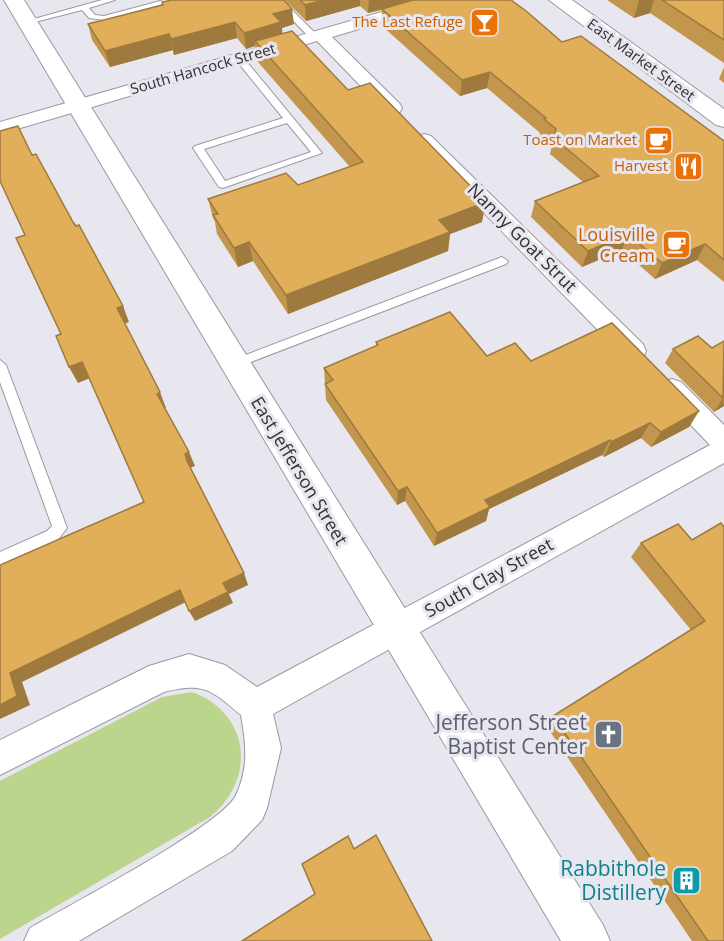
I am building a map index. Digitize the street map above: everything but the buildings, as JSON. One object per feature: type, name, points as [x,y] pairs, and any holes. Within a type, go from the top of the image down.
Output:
[{"type":"street","name":"South Hancock Street","points":[[0,128],[441,0]]},
{"type":"street","name":"East Market Street","points":[[559,0],[724,120]]},
{"type":"street","name":"East Jefferson Street","points":[[20,11],[587,941]]},
{"type":"street","name":"Nanny Goat Strut","points":[[317,36],[409,124],[724,442]]},
{"type":"street","name":"South Clay Street","points":[[255,706],[724,450]]},
{"type":"street","points":[[0,758],[160,677],[189,670],[214,676],[231,686],[255,706],[264,748],[250,808],[219,838],[43,941]]},
{"type":"lane","points":[[20,11],[84,7],[111,0]]},
{"type":"lane","points":[[84,7],[87,14],[94,18],[104,18],[173,0]]},
{"type":"lane","points":[[278,0],[317,36]]},
{"type":"lane","points":[[239,58],[290,119],[317,153],[223,185],[198,148],[290,119]]},
{"type":"lane","points":[[234,364],[502,261]]},
{"type":"lane","points":[[0,364],[60,528],[52,536],[0,559]]},
{"type":"green space","points":[[192,692],[211,702],[226,715],[236,731],[240,748],[240,766],[235,784],[225,802],[210,817],[0,939],[0,781],[162,697]]},
{"type":"place","name":"The Last Refuge","points":[[484,22]]},
{"type":"place","name":"Toast on Market","points":[[658,140]]},
{"type":"place","name":"Harvest","points":[[689,166]]},
{"type":"place","name":"Louisville Cream","points":[[676,245]]},
{"type":"place","name":"Jefferson Street Baptist Center","points":[[608,735]]},
{"type":"place","name":"Rabbithole Distillery","points":[[687,881]]}]
